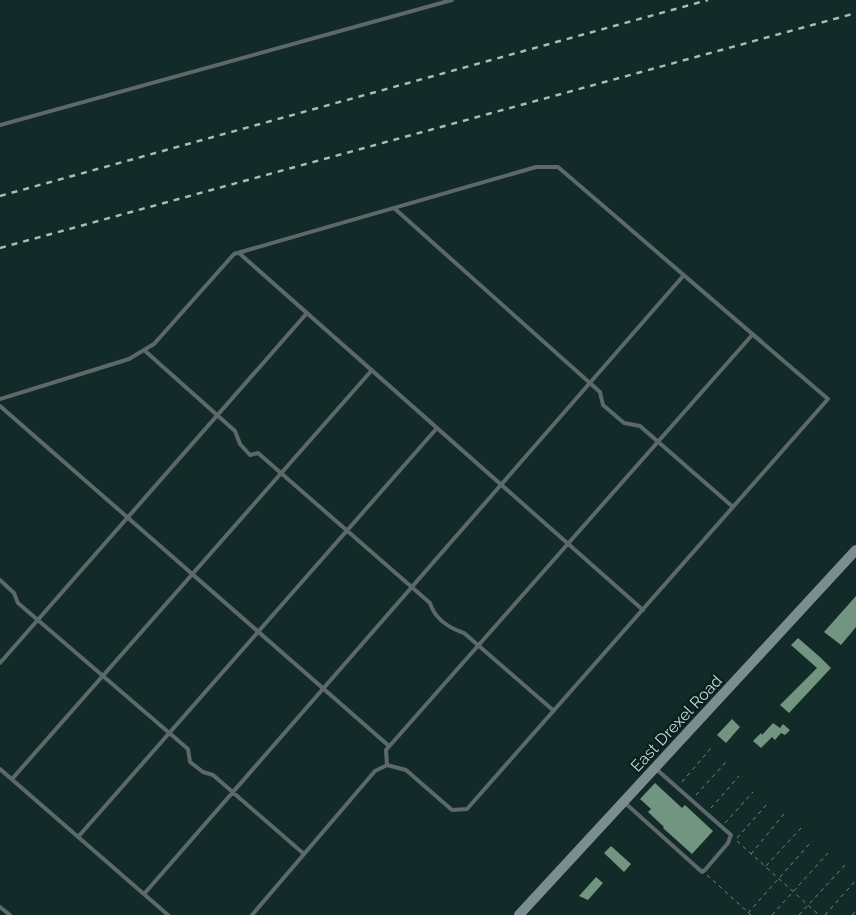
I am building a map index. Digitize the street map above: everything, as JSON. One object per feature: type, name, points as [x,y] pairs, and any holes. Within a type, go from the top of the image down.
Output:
[{"type":"street","name":"East Drexel Road","points":[[519,915],[856,550]]},
{"type":"lane","points":[[0,125],[452,0]]},
{"type":"lane","points":[[0,399],[129,359],[154,344],[234,254],[536,167],[558,167],[828,400],[467,809],[452,810],[406,770],[387,765],[375,771],[252,915]]},
{"type":"lane","points":[[394,208],[600,392],[604,405],[617,417],[624,423],[640,426],[733,507]]},
{"type":"lane","points":[[239,252],[643,610]]},
{"type":"lane","points":[[144,894],[684,276]]},
{"type":"lane","points":[[0,662],[307,313]]},
{"type":"lane","points":[[387,765],[386,750],[389,746],[753,334]]},
{"type":"lane","points":[[144,350],[235,431],[240,444],[250,455],[258,453],[430,603],[433,613],[452,629],[464,633],[554,711]]},
{"type":"lane","points":[[12,779],[372,370]]},
{"type":"lane","points":[[0,406],[389,746]]},
{"type":"lane","points":[[78,837],[437,428]]},
{"type":"lane","points":[[0,580],[14,594],[18,603],[188,749],[190,762],[203,772],[213,775],[304,854]]},
{"type":"lane","points":[[624,802],[702,872],[730,839],[730,835],[655,768]]},
{"type":"lane","points":[[0,769],[168,915]]},
{"type":"lane","points":[[0,907],[10,915]]},
{"type":"path","points":[[677,788],[711,748]]},
{"type":"path","points":[[691,800],[726,762]]},
{"type":"path","points":[[706,814],[739,776]]},
{"type":"path","points":[[721,827],[753,792]]},
{"type":"path","points":[[768,803],[735,840],[819,915]]},
{"type":"path","points":[[751,854],[784,814]]},
{"type":"path","points":[[766,867],[801,828]]},
{"type":"path","points":[[748,913],[812,841]]},
{"type":"path","points":[[772,915],[828,853]]},
{"type":"path","points":[[799,915],[844,865]]},
{"type":"path","points":[[702,872],[751,915]]},
{"type":"path","points":[[825,915],[856,880]]},
{"type":"path","points":[[852,915],[856,911]]},
{"type":"building","points":[[856,596],[856,627],[841,645],[824,632]]},
{"type":"building","points":[[798,638],[831,668],[789,713],[780,705],[817,668],[791,645]]},
{"type":"building","points":[[732,719],[740,727],[726,743],[717,735]]},
{"type":"building","points":[[773,723],[780,728],[783,724],[790,730],[785,735],[781,733],[775,740],[772,737],[761,748],[753,741],[761,733],[762,735]]},
{"type":"building","points":[[655,783],[682,808],[685,805],[713,831],[692,854],[663,828],[648,812],[651,809],[640,799]]},
{"type":"building","points":[[611,846],[631,864],[624,872],[604,853]]},
{"type":"building","points":[[596,877],[603,883],[588,900],[579,896]]},
{"type":"railway","points":[[0,196],[708,0]]},
{"type":"railway","points":[[0,248],[856,13]]}]
